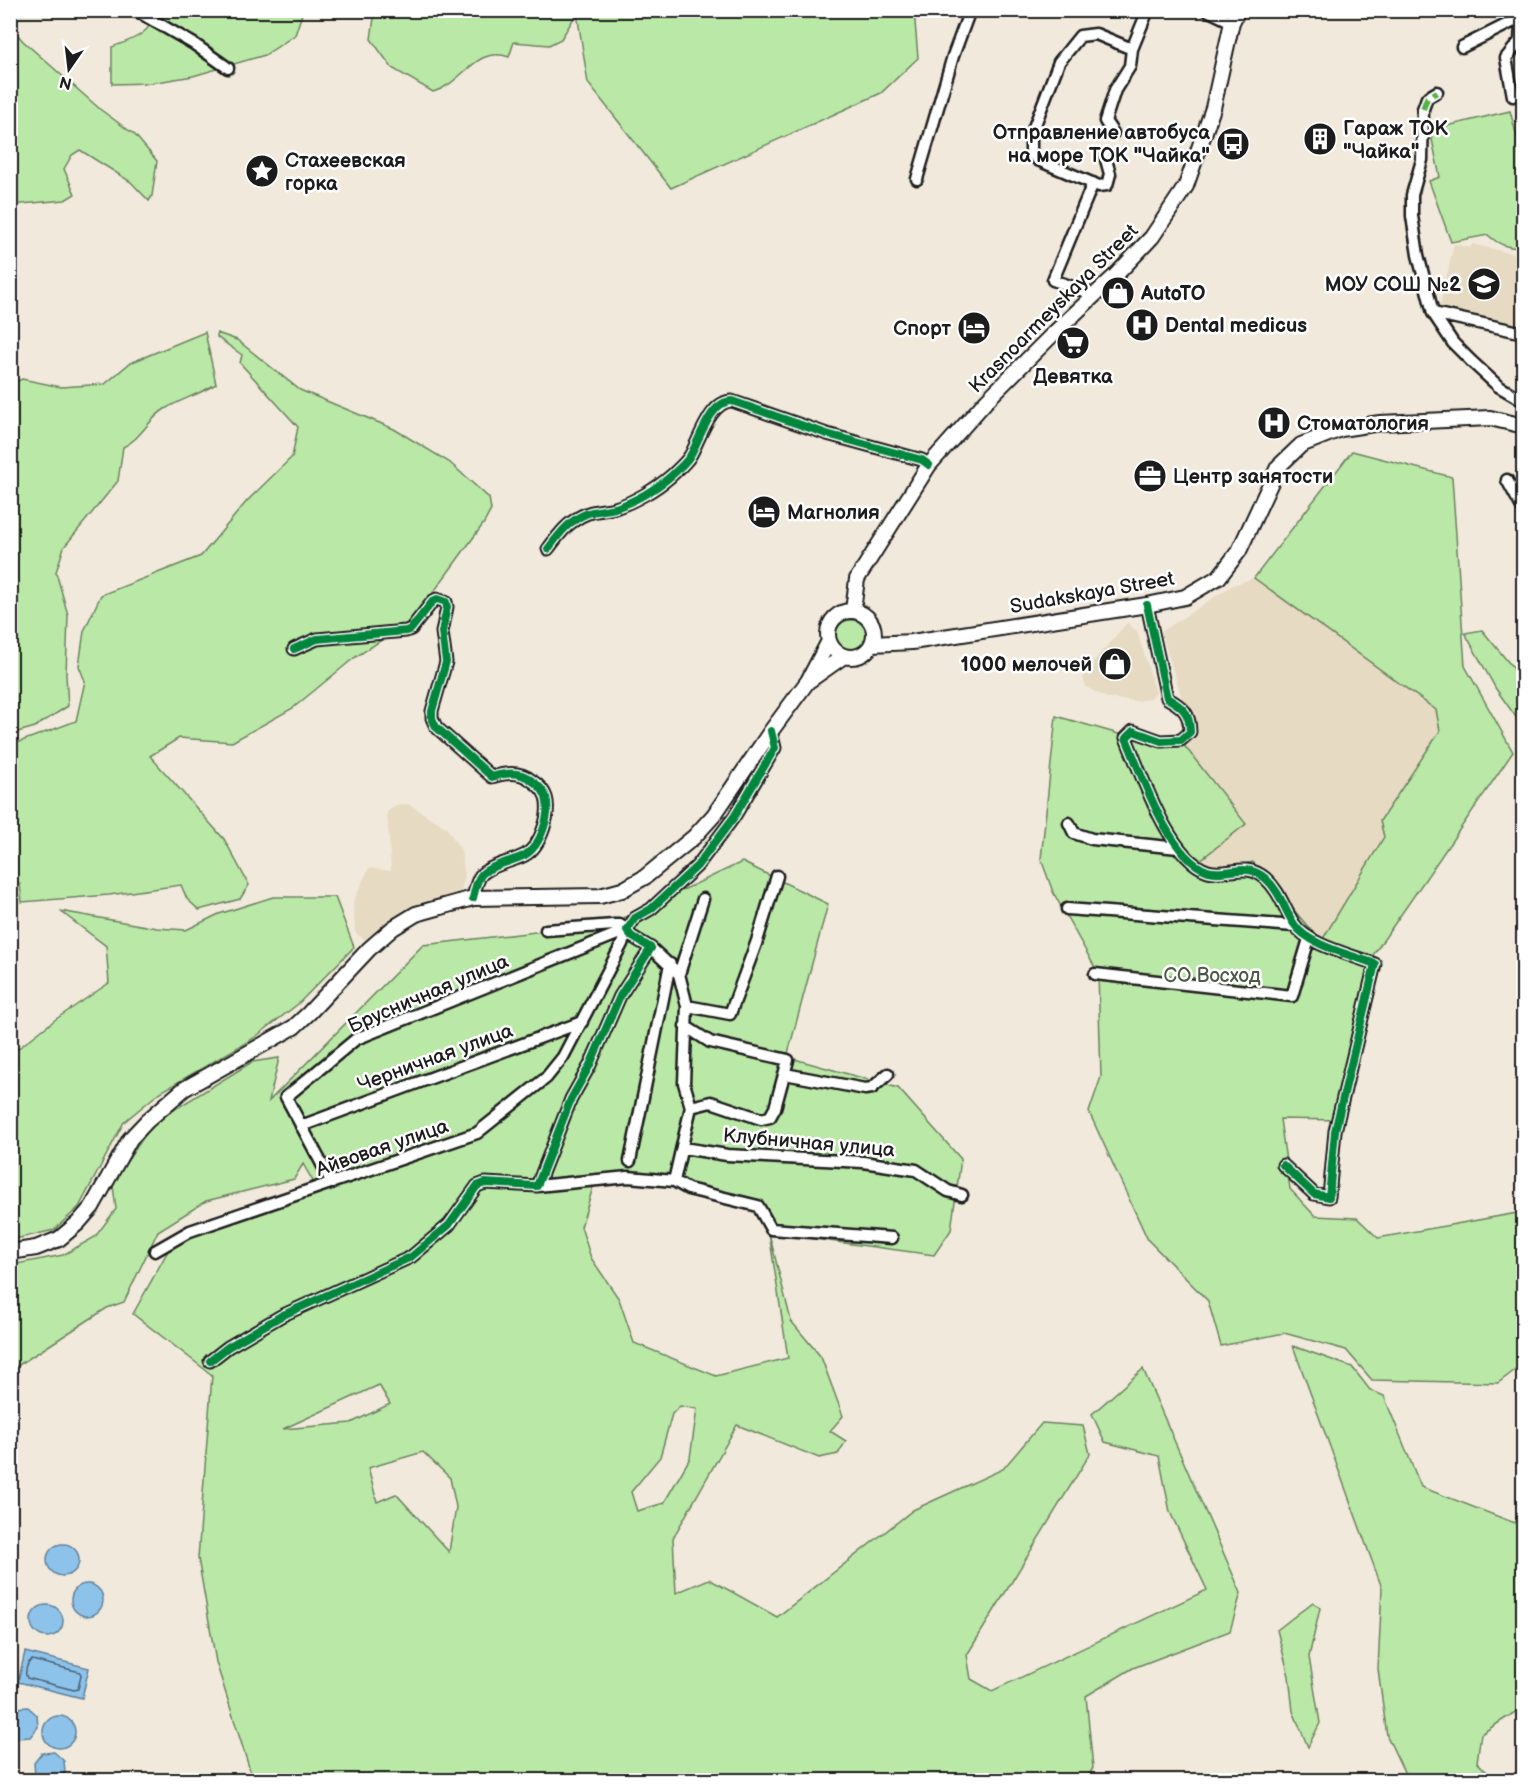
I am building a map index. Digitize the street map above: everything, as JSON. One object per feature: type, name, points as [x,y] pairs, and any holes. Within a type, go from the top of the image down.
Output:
[{"type":"main road","name":"Krasnoarmeyskaya Street","points":[[853,611],[857,579],[929,465],[987,400],[1053,334],[1116,276],[1152,237],[1186,186],[1213,108],[1235,16]]},
{"type":"main road","name":"Sudakskaya Street","points":[[872,644],[912,642],[1185,597],[1219,577],[1239,550],[1278,467],[1301,445],[1341,429],[1380,423],[1490,418],[1524,426]]},
{"type":"main road","points":[[853,611],[867,617],[874,630],[872,644],[865,653],[855,657],[844,656],[834,651],[829,641],[829,627],[838,615],[853,611]]},
{"type":"main road","points":[[10,1252],[36,1248],[59,1239],[92,1207],[129,1139],[147,1121],[184,1089],[294,1027],[369,949],[393,928],[416,914],[473,898],[600,896],[622,891],[645,877],[694,837],[731,792],[771,731],[808,681],[829,641]]},
{"type":"main road","points":[[808,681],[844,656]]},
{"type":"street","points":[[135,10],[194,44],[228,68]]},
{"type":"street","points":[[917,179],[953,56],[970,10]]},
{"type":"street","points":[[1113,133],[1105,121],[1114,90],[1130,66],[1132,50],[1148,10]]},
{"type":"street","points":[[1207,10],[1235,16]]},
{"type":"street","points":[[1462,47],[1522,14]]},
{"type":"street","points":[[1513,96],[1506,58],[1520,41],[1522,14]]},
{"type":"street","points":[[1105,156],[1110,174],[1107,185],[1099,186],[1038,160],[1030,154],[1031,135],[1059,62],[1080,36],[1096,34],[1132,50]]},
{"type":"street","points":[[1437,92],[1427,98],[1424,109],[1422,160],[1412,195],[1415,245],[1433,313],[1453,343],[1471,361],[1498,386],[1524,401]]},
{"type":"street","points":[[1093,183],[1053,280],[1095,295]]},
{"type":"street","points":[[1433,313],[1524,333]]},
{"type":"street","points":[[548,549],[571,522],[593,510],[614,508],[630,502],[667,479],[689,458],[714,410],[725,401],[732,401],[827,434],[922,460],[929,465]]},
{"type":"street","points":[[1507,480],[1524,511]]},
{"type":"street","points":[[294,649],[317,639],[406,631],[411,629],[437,598],[446,602],[442,632],[446,662],[436,693],[432,718],[436,727],[492,777],[507,773],[529,778],[540,787],[546,798],[546,816],[540,840],[526,854],[496,865],[481,874],[473,898]]},
{"type":"street","points":[[1147,605],[1167,698],[1183,707],[1190,719],[1190,732],[1181,740],[1161,741],[1133,731],[1126,738],[1163,825],[1178,848],[1197,865],[1209,872],[1254,870],[1267,880],[1281,898],[1295,926],[1309,939],[1375,964],[1335,1131],[1329,1197],[1314,1194],[1283,1165]]},
{"type":"street","points":[[627,930],[635,918],[651,909],[697,866],[734,818],[775,748],[771,731]]},
{"type":"street","points":[[1069,823],[1074,833],[1092,838],[1178,848]]},
{"type":"street","points":[[687,1006],[729,1014],[757,941],[777,876]]},
{"type":"street","points":[[679,974],[703,899]]},
{"type":"street","points":[[1067,909],[1295,926]]},
{"type":"street","points":[[546,930],[620,925],[631,936],[651,948],[679,974],[687,1006],[684,1083],[691,1107],[674,1181]]},
{"type":"street","name":"Айвовая улица","points":[[155,1251],[190,1231],[477,1133],[546,1078],[563,1057],[622,944],[627,930]]},
{"type":"street","name":"Брусничная улица","points":[[301,1126],[286,1097],[356,1039],[627,930]]},
{"type":"street","points":[[1095,974],[1292,996],[1309,939]]},
{"type":"street","points":[[537,1186],[571,1099],[590,1065],[620,996],[651,948]]},
{"type":"street","points":[[630,1161],[670,964]]},
{"type":"street","name":"Черничная улица","points":[[301,1126],[582,1022]]},
{"type":"street","points":[[686,1026],[710,1042],[788,1060],[776,1108],[770,1117],[761,1119],[711,1102],[691,1107]]},
{"type":"street","points":[[785,1074],[866,1089],[872,1088],[888,1074]]},
{"type":"street","points":[[301,1126],[332,1183]]},
{"type":"street","name":"Клубничная улица","points":[[683,1148],[726,1155],[863,1162],[916,1170],[948,1191],[962,1195]]},
{"type":"street","points":[[210,1361],[228,1347],[281,1316],[411,1257],[449,1225],[477,1186],[485,1183],[537,1186],[628,1178],[674,1181],[688,1189],[758,1206],[771,1229],[892,1238]]},
{"type":"shaded area","name":"МОУ СОШ №2","points":[[1454,244],[1471,248],[1472,244],[1523,256],[1523,329],[1439,310]]},
{"type":"shaded area","points":[[1254,578],[1436,710],[1440,731],[1380,821],[1384,837],[1321,942],[1198,861],[1245,824],[1183,744],[1193,733],[1161,632],[1233,585]]},
{"type":"shaded area","points":[[1127,623],[1137,631],[1156,693],[1149,699],[1136,701],[1107,698],[1086,687],[1083,678],[1085,671]]},
{"type":"shaded area","points":[[408,804],[446,827],[461,851],[465,877],[458,900],[380,926],[366,941],[355,932],[353,902],[369,868],[391,871],[387,812],[396,805]]},
{"type":"green space","points":[[914,10],[918,58],[881,93],[671,188],[588,83],[577,13],[561,39],[549,45],[514,42],[509,57],[487,56],[443,88],[433,92],[392,68],[371,39],[375,11]]},
{"type":"green space","points":[[154,11],[303,11],[295,35],[265,55],[193,76],[151,83],[112,84],[112,47],[133,39],[145,31],[153,19]]},
{"type":"green space","points":[[10,26],[23,41],[101,110],[135,135],[157,161],[152,196],[149,201],[131,182],[80,150],[72,155],[64,169],[75,194],[65,200],[11,205]]},
{"type":"green space","points":[[1510,111],[1523,158],[1523,248],[1504,245],[1488,235],[1451,242],[1429,181],[1440,177],[1430,130]]},
{"type":"green space","points":[[205,332],[216,384],[159,413],[135,439],[123,447],[118,481],[64,547],[56,572],[68,615],[66,675],[68,706],[35,727],[11,734],[11,384],[22,379],[61,387],[105,384],[130,363]]},
{"type":"green space","points":[[217,333],[237,340],[300,390],[394,429],[449,462],[489,498],[491,510],[414,619],[354,658],[293,708],[232,742],[179,738],[150,756],[224,839],[249,885],[240,899],[199,910],[187,899],[181,885],[109,895],[22,902],[20,884],[11,884],[11,745],[76,721],[85,681],[79,666],[84,631],[101,595],[201,556],[247,501],[292,457],[298,427],[240,363],[242,355],[217,337]]},
{"type":"green space","name":"СО Восход","points":[[1352,451],[1452,477],[1465,666],[1513,752],[1371,958],[1341,1120],[1280,1119],[1290,1189],[1315,1216],[1357,1218],[1378,1238],[1523,1212],[1523,1364],[1498,1383],[1372,1380],[1346,1350],[1284,1333],[1221,1346],[1208,1301],[1148,1240],[1089,1112],[1101,1077],[1098,973],[1053,892],[1041,859],[1056,716],[1157,745],[1183,744],[1246,824],[1199,861],[1211,870],[1253,862],[1321,942],[1384,837],[1380,821],[1440,731],[1436,710],[1254,578]]},
{"type":"green space","points":[[851,620],[862,624],[866,635],[862,646],[851,650],[840,646],[836,635],[840,624]]},
{"type":"green space","points":[[1482,630],[1523,680],[1523,727],[1496,689],[1465,633]]},
{"type":"green space","points":[[742,862],[828,904],[787,1057],[898,1088],[961,1159],[951,1230],[934,1255],[769,1233],[791,1321],[821,1357],[843,1416],[830,1431],[846,1441],[838,1454],[819,1458],[737,1425],[673,1538],[676,1593],[709,1579],[777,1617],[913,1510],[1003,1469],[1042,1423],[1083,1426],[1090,1454],[967,1655],[971,1679],[992,1691],[1207,1590],[1170,1512],[1159,1456],[1105,1442],[1092,1414],[1143,1369],[1241,1593],[1230,1631],[1133,1668],[1086,1696],[1093,1768],[1086,1780],[253,1780],[216,1662],[198,1558],[212,1375],[133,1314],[174,1240],[318,1190],[303,1164],[294,1179],[206,1201],[158,1231],[124,1302],[107,1308],[11,1370],[11,1265],[63,1255],[95,1237],[116,1209],[113,1186],[119,1173],[154,1122],[252,1062],[279,1058],[269,1101],[423,945],[613,923]],"holes":[[[596,1177],[667,1178],[755,1202],[769,1233],[788,1358],[716,1376],[634,1343],[619,1299],[591,1258],[581,1227]],[[379,1385],[390,1404],[351,1423],[283,1429]],[[680,1406],[697,1409],[690,1458],[664,1503],[637,1511],[631,1492],[660,1457],[672,1414]],[[423,1452],[450,1478],[456,1507],[449,1552],[396,1494],[377,1502],[368,1468]]]},
{"type":"green space","points":[[273,897],[335,897],[354,947],[298,1004],[254,1038],[159,1093],[124,1122],[79,1207],[54,1230],[11,1240],[11,1054],[56,1019],[109,983],[106,946],[60,911],[157,928],[186,930],[219,914]]},
{"type":"green space","points":[[1293,1346],[1352,1367],[1370,1390],[1384,1396],[1421,1487],[1520,1525],[1523,1524],[1523,1707],[1481,1734],[1477,1762],[1495,1780],[1408,1780],[1387,1736],[1378,1669],[1382,1588]]},
{"type":"green space","points":[[1313,1602],[1320,1608],[1309,1657],[1320,1723],[1308,1747],[1293,1711],[1289,1676],[1277,1630]]},
{"type":"water","points":[[63,1544],[74,1549],[79,1560],[74,1571],[63,1576],[52,1571],[47,1560],[52,1549]]},
{"type":"water","points":[[87,1584],[98,1589],[103,1600],[98,1611],[87,1616],[76,1611],[71,1600],[76,1589]]},
{"type":"water","points":[[47,1605],[58,1610],[63,1621],[58,1632],[47,1637],[36,1632],[31,1621],[36,1610]]},
{"type":"water","points":[[25,1652],[89,1668],[82,1698],[18,1682]]},
{"type":"water","points":[[28,1707],[37,1715],[38,1727],[30,1737],[17,1738],[11,1732],[11,1713],[15,1708]]},
{"type":"water","points":[[59,1716],[70,1721],[75,1732],[70,1743],[59,1748],[48,1743],[43,1732],[48,1721]]},
{"type":"water","points":[[54,1752],[64,1761],[65,1773],[59,1780],[41,1780],[35,1776],[34,1763],[42,1753]]},
{"type":"marked path","points":[[1423,109],[1427,98],[1437,92]]},
{"type":"cycle path","points":[[548,549],[565,527],[578,518],[630,502],[671,476],[688,459],[712,414],[724,403],[732,401],[827,434],[922,460],[929,465]]},
{"type":"cycle path","points":[[294,649],[317,639],[406,631],[411,629],[433,601],[437,599],[446,602],[442,632],[446,662],[432,711],[436,727],[492,777],[512,774],[527,777],[544,792],[547,804],[546,820],[536,845],[525,855],[483,873],[473,898]]},
{"type":"cycle path","points":[[1147,605],[1167,698],[1177,704],[1187,715],[1190,732],[1181,740],[1161,741],[1133,731],[1126,738],[1148,792],[1169,833],[1194,863],[1208,871],[1243,870],[1258,873],[1274,889],[1300,931],[1319,944],[1375,964],[1335,1131],[1329,1197],[1314,1194],[1283,1165]]},
{"type":"cycle path","points":[[210,1361],[228,1347],[281,1316],[411,1257],[449,1225],[477,1186],[485,1183],[537,1186],[571,1099],[590,1065],[620,996],[651,948],[631,936],[627,930],[635,918],[651,909],[697,866],[734,817],[775,748],[771,731]]},
{"type":"place","name":"Гараж ТОК \"Чайка\"","points":[[1320,139]]},
{"type":"place","name":"Отправление автобуса на море ТОК \"Чайка\"","points":[[1233,144]]},
{"type":"place","name":"Стахеевская горка","points":[[262,171]]},
{"type":"place","name":"МОУ СОШ №2","points":[[1484,284]]},
{"type":"place","name":"AutoTO","points":[[1118,293]]},
{"type":"place","name":"Dental medicus","points":[[1142,325]]},
{"type":"place","name":"Спорт","points":[[974,328]]},
{"type":"place","name":"Девятка","points":[[1073,343]]},
{"type":"place","name":"Стоматология","points":[[1274,423]]},
{"type":"place","name":"Центр занятости","points":[[1150,476]]},
{"type":"place","name":"Магнолия","points":[[764,512]]},
{"type":"place","name":"1000 мелочей","points":[[1115,664]]}]
